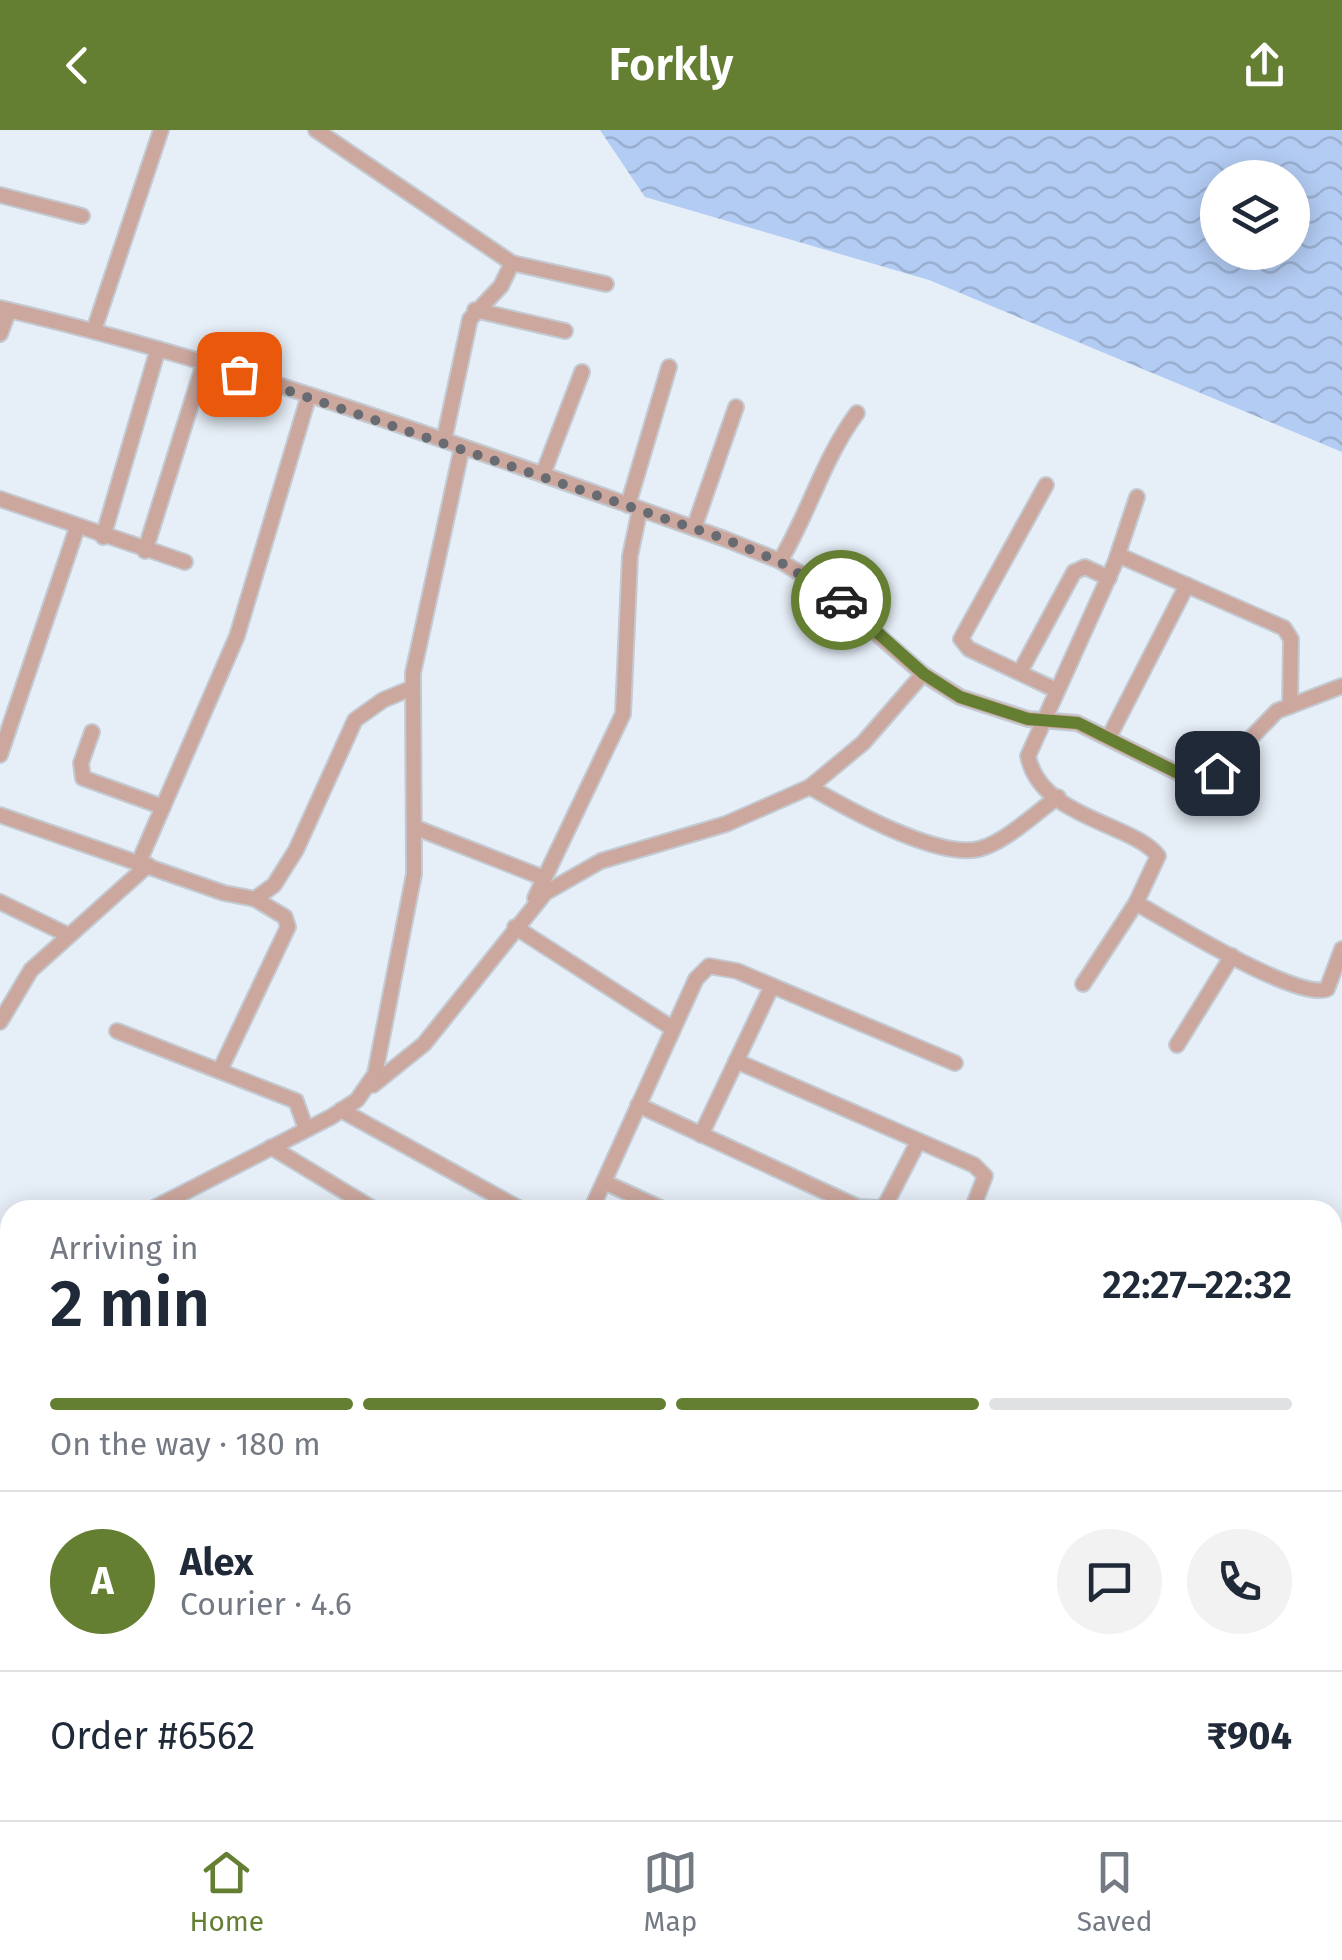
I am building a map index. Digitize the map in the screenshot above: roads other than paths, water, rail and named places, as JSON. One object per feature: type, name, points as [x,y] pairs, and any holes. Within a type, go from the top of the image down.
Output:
[{"type":"street","points":[[94,330],[161,130]]},
{"type":"street","points":[[316,130],[512,263],[606,284]]},
{"type":"street","points":[[0,195],[82,216]]},
{"type":"street","points":[[444,440],[467,328],[475,310],[502,286],[512,263]]},
{"type":"street","points":[[0,334],[4,310],[94,330],[309,395],[694,528],[780,562],[847,604],[924,674],[996,712],[1078,723],[1170,772],[1203,778],[1217,773],[1266,719],[1342,686]]},
{"type":"street","points":[[475,310],[565,331]]},
{"type":"street","points":[[103,537],[158,349]]},
{"type":"street","points":[[145,551],[204,363]]},
{"type":"street","points":[[178,1200],[341,1110],[424,1044],[532,904],[623,714],[634,507],[669,367]]},
{"type":"street","points":[[543,474],[582,372]]},
{"type":"street","points":[[0,1022],[6,999],[31,970],[144,864],[163,807],[237,636],[309,395]]},
{"type":"street","points":[[694,528],[736,407]]},
{"type":"street","points":[[780,562],[803,519],[832,448],[857,413]]},
{"type":"street","points":[[368,1088],[409,912],[414,827],[412,688],[424,612],[462,446]]},
{"type":"street","points":[[1046,485],[961,639],[969,649],[1056,690]]},
{"type":"street","points":[[1084,984],[1157,864],[1154,850],[1099,826],[1058,797],[1031,770],[1031,742],[1109,578],[1137,497]]},
{"type":"street","points":[[0,499],[185,562]]},
{"type":"street","points":[[0,755],[77,528]]},
{"type":"street","points":[[1118,555],[1284,628],[1290,639],[1290,706]]},
{"type":"street","points":[[1020,672],[1074,572],[1084,568],[1109,578]]},
{"type":"street","points":[[1109,737],[1187,585]]},
{"type":"street","points":[[532,904],[568,877],[601,860],[726,824],[810,787],[863,743],[924,674]]},
{"type":"street","points":[[256,899],[274,885],[296,850],[355,720],[383,700],[412,688]]},
{"type":"street","points":[[92,732],[81,762],[84,778],[163,807]]},
{"type":"street","points":[[810,787],[895,832],[966,850],[988,846],[1058,797]]},
{"type":"street","points":[[0,815],[224,893],[256,899],[285,917],[288,927],[221,1068]]},
{"type":"street","points":[[414,827],[544,878]]},
{"type":"street","points":[[0,902],[68,935]]},
{"type":"street","points":[[1136,903],[1297,988],[1320,992],[1330,983],[1342,949]]},
{"type":"street","points":[[515,927],[672,1028]]},
{"type":"street","points":[[1177,1045],[1232,956]]},
{"type":"street","points":[[596,1200],[672,1028],[696,979],[708,966],[738,971],[955,1063]]},
{"type":"street","points":[[701,1135],[772,986]]},
{"type":"street","points":[[117,1031],[221,1068],[296,1101],[306,1130]]},
{"type":"street","points":[[736,1061],[982,1170],[985,1176],[978,1200]]},
{"type":"street","points":[[638,1105],[841,1200]]},
{"type":"street","points":[[341,1110],[504,1200]]},
{"type":"street","points":[[888,1200],[918,1142]]},
{"type":"street","points":[[271,1148],[359,1200]]},
{"type":"street","points":[[604,1182],[644,1200]]},
{"type":"water","points":[[600,130],[1342,130],[1342,452],[929,280],[645,197]]}]
